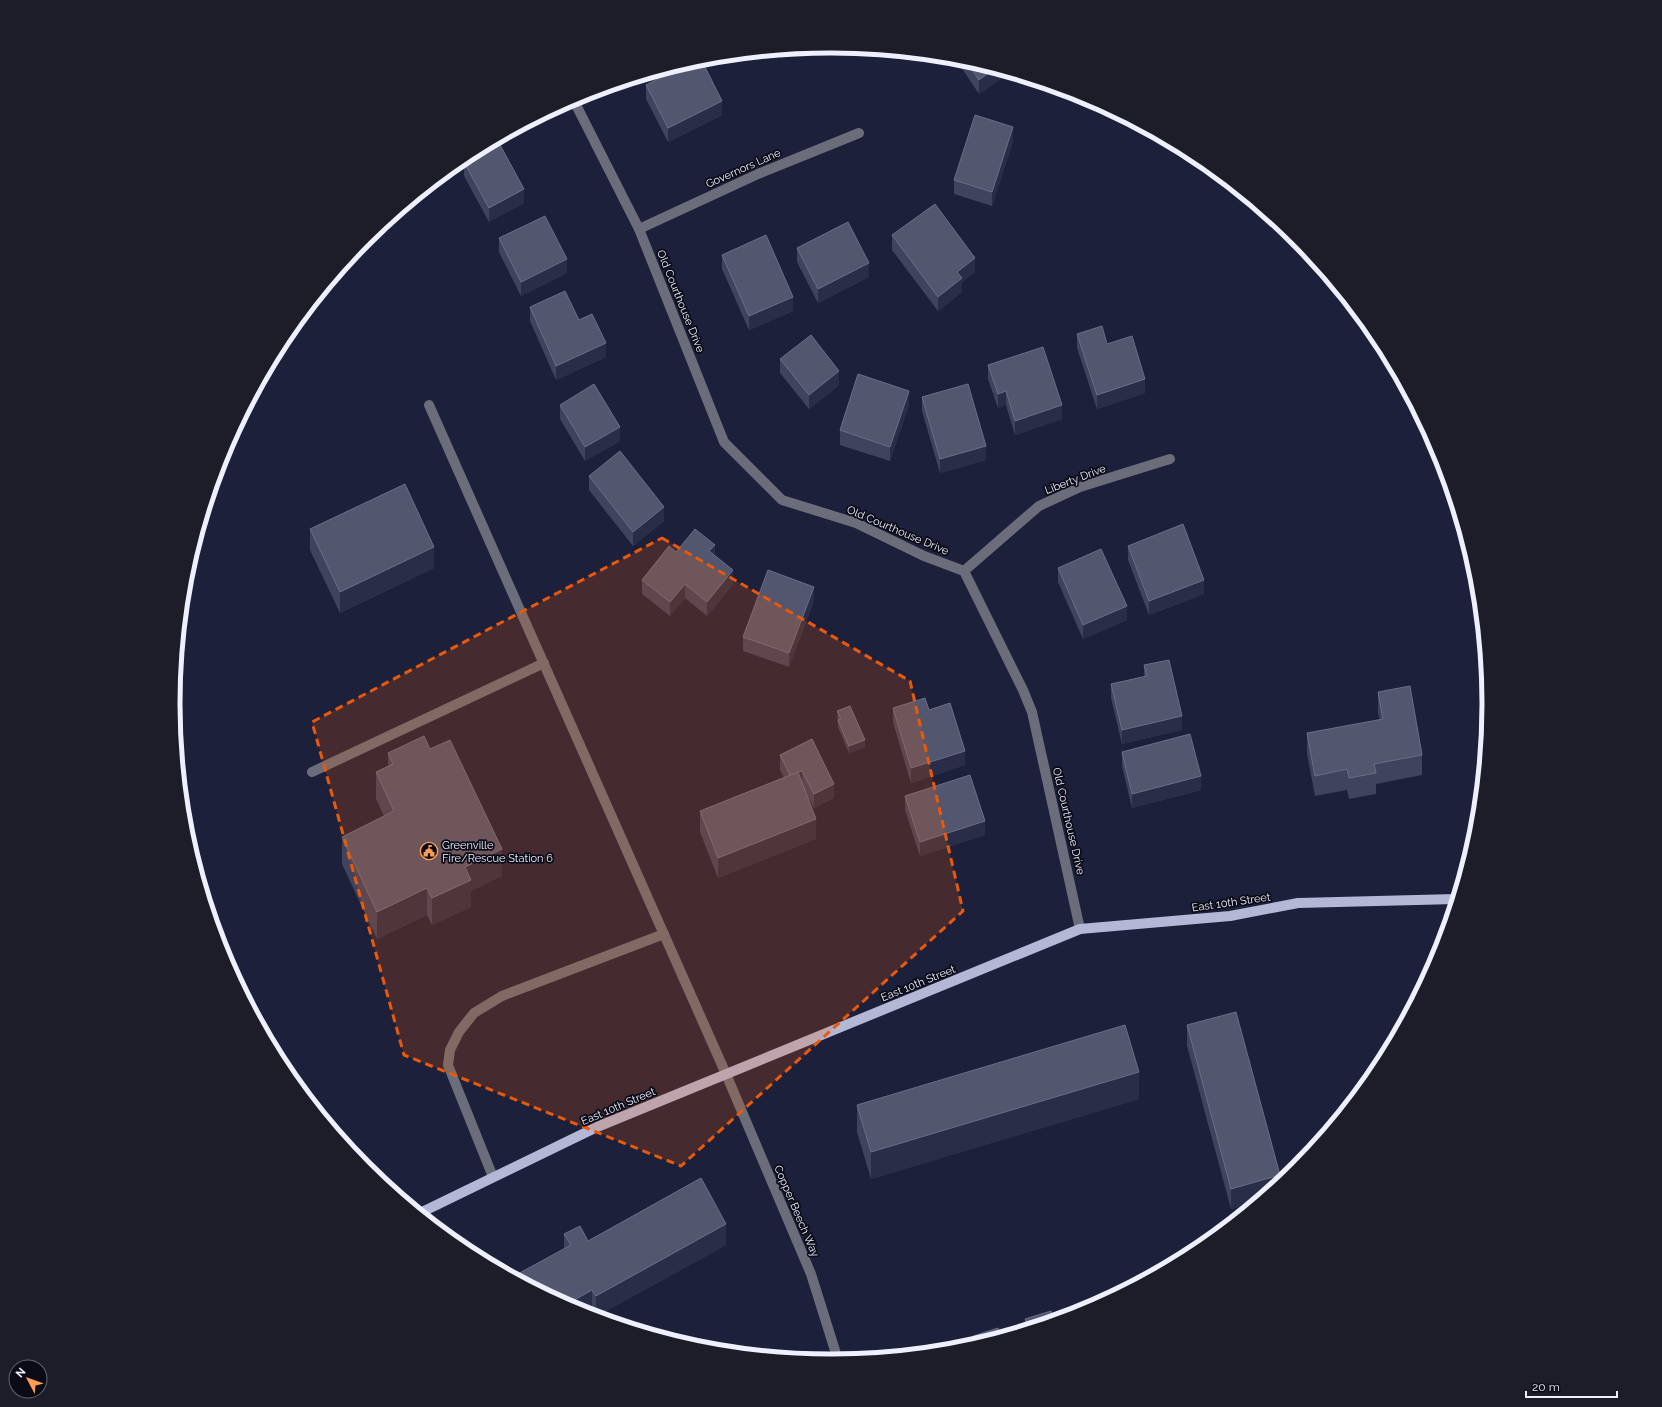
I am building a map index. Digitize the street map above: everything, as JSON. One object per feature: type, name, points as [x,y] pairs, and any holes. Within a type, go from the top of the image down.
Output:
[{"type":"main road","name":"East 10th Street","points":[[424,1211],[597,1127],[1080,929],[1230,916],[1298,904],[1451,899]]},
{"type":"street","name":"Old Courthouse Drive","points":[[576,105],[639,229],[724,442],[782,500],[856,523],[924,556],[964,572],[1023,690],[1032,712],[1080,929]]},
{"type":"street","name":"Governors Lane","points":[[639,229],[758,174],[859,133]]},
{"type":"street","name":"Copper Beech Way","points":[[429,405],[726,1074],[811,1274],[836,1354]]},
{"type":"street","name":"Liberty Drive","points":[[964,572],[1040,506],[1080,488],[1170,459]]},
{"type":"street","points":[[312,772],[544,662]]},
{"type":"street","points":[[493,1177],[448,1065],[450,1050],[459,1032],[474,1013],[502,996],[664,934]]},
{"type":"highlighted area","points":[[662,538],[910,681],[963,911],[681,1166],[404,1055],[312,722]]},
{"type":"building","points":[[704,65],[722,101],[668,128],[646,85],[667,74]]},
{"type":"building","points":[[971,68],[989,73],[979,80]]},
{"type":"building","points":[[975,115],[1013,127],[992,192],[954,180]]},
{"type":"building","points":[[500,144],[524,189],[489,208],[466,166]]},
{"type":"building","points":[[935,204],[975,258],[957,272],[962,278],[938,297],[892,235]]},
{"type":"building","points":[[545,216],[567,259],[521,282],[499,238]]},
{"type":"building","points":[[848,222],[869,263],[818,289],[797,248]]},
{"type":"building","points":[[766,235],[793,297],[749,316],[722,255]]},
{"type":"building","points":[[565,291],[579,320],[592,314],[606,343],[556,366],[530,307]]},
{"type":"building","points":[[1102,326],[1107,344],[1132,336],[1145,379],[1097,395],[1077,334]]},
{"type":"building","points":[[811,335],[839,371],[809,395],[780,359]]},
{"type":"building","points":[[1043,347],[1062,405],[1015,421],[1006,391],[998,394],[988,365]]},
{"type":"building","points":[[858,374],[909,391],[890,447],[840,430]]},
{"type":"building","points":[[594,384],[620,427],[585,447],[560,405]]},
{"type":"building","points":[[968,384],[986,446],[940,459],[922,397]]},
{"type":"building","points":[[620,451],[664,507],[633,532],[589,476]]},
{"type":"building","points":[[405,484],[434,547],[340,592],[310,529]]},
{"type":"building","points":[[1183,524],[1204,580],[1149,601],[1128,546]]},
{"type":"building","points":[[695,529],[715,545],[709,551],[733,570],[707,602],[685,584],[670,602],[642,580],[669,546],[676,552]]},
{"type":"building","points":[[1101,549],[1127,606],[1083,625],[1058,568]]},
{"type":"building","points":[[768,570],[814,587],[789,653],[743,637]]},
{"type":"building","points":[[1169,660],[1182,716],[1122,730],[1111,684],[1147,676],[1144,665]]},
{"type":"building","points":[[1410,686],[1422,755],[1374,764],[1376,773],[1349,778],[1347,769],[1315,776],[1307,733],[1383,719],[1378,692]]},
{"type":"building","points":[[925,698],[929,710],[950,703],[965,751],[911,768],[893,708]]},
{"type":"building","points":[[850,706],[865,740],[849,746],[838,720],[841,719],[837,711]]},
{"type":"building","points":[[1190,734],[1201,776],[1132,794],[1122,752]]},
{"type":"building","name":"Greenville Fire/Rescue Station 6","points":[[424,736],[430,749],[450,740],[502,849],[465,867],[471,880],[432,898],[427,888],[377,912],[342,837],[394,811],[376,772],[393,764],[388,753]]},
{"type":"building","points":[[812,739],[834,784],[814,794],[802,771],[790,775],[780,755]]},
{"type":"building","points":[[798,772],[816,819],[718,858],[700,811]]},
{"type":"building","points":[[970,775],[985,821],[920,842],[905,796]]},
{"type":"building","points":[[1236,1012],[1280,1174],[1278,1176],[1231,1189],[1187,1025]]},
{"type":"building","points":[[1125,1025],[1139,1072],[871,1152],[857,1105]]},
{"type":"building","points":[[701,1178],[726,1224],[596,1296],[592,1290],[574,1300],[543,1287],[518,1274],[571,1245],[564,1234],[580,1226],[588,1241]]},
{"type":"building","points":[[1051,1311],[1052,1314],[1027,1323],[1025,1319]]},
{"type":"building","points":[[998,1328],[999,1332],[974,1338],[973,1336]]},
{"type":"place","name":"Greenville Fire/Rescue Station 6","points":[[429,851]]}]
